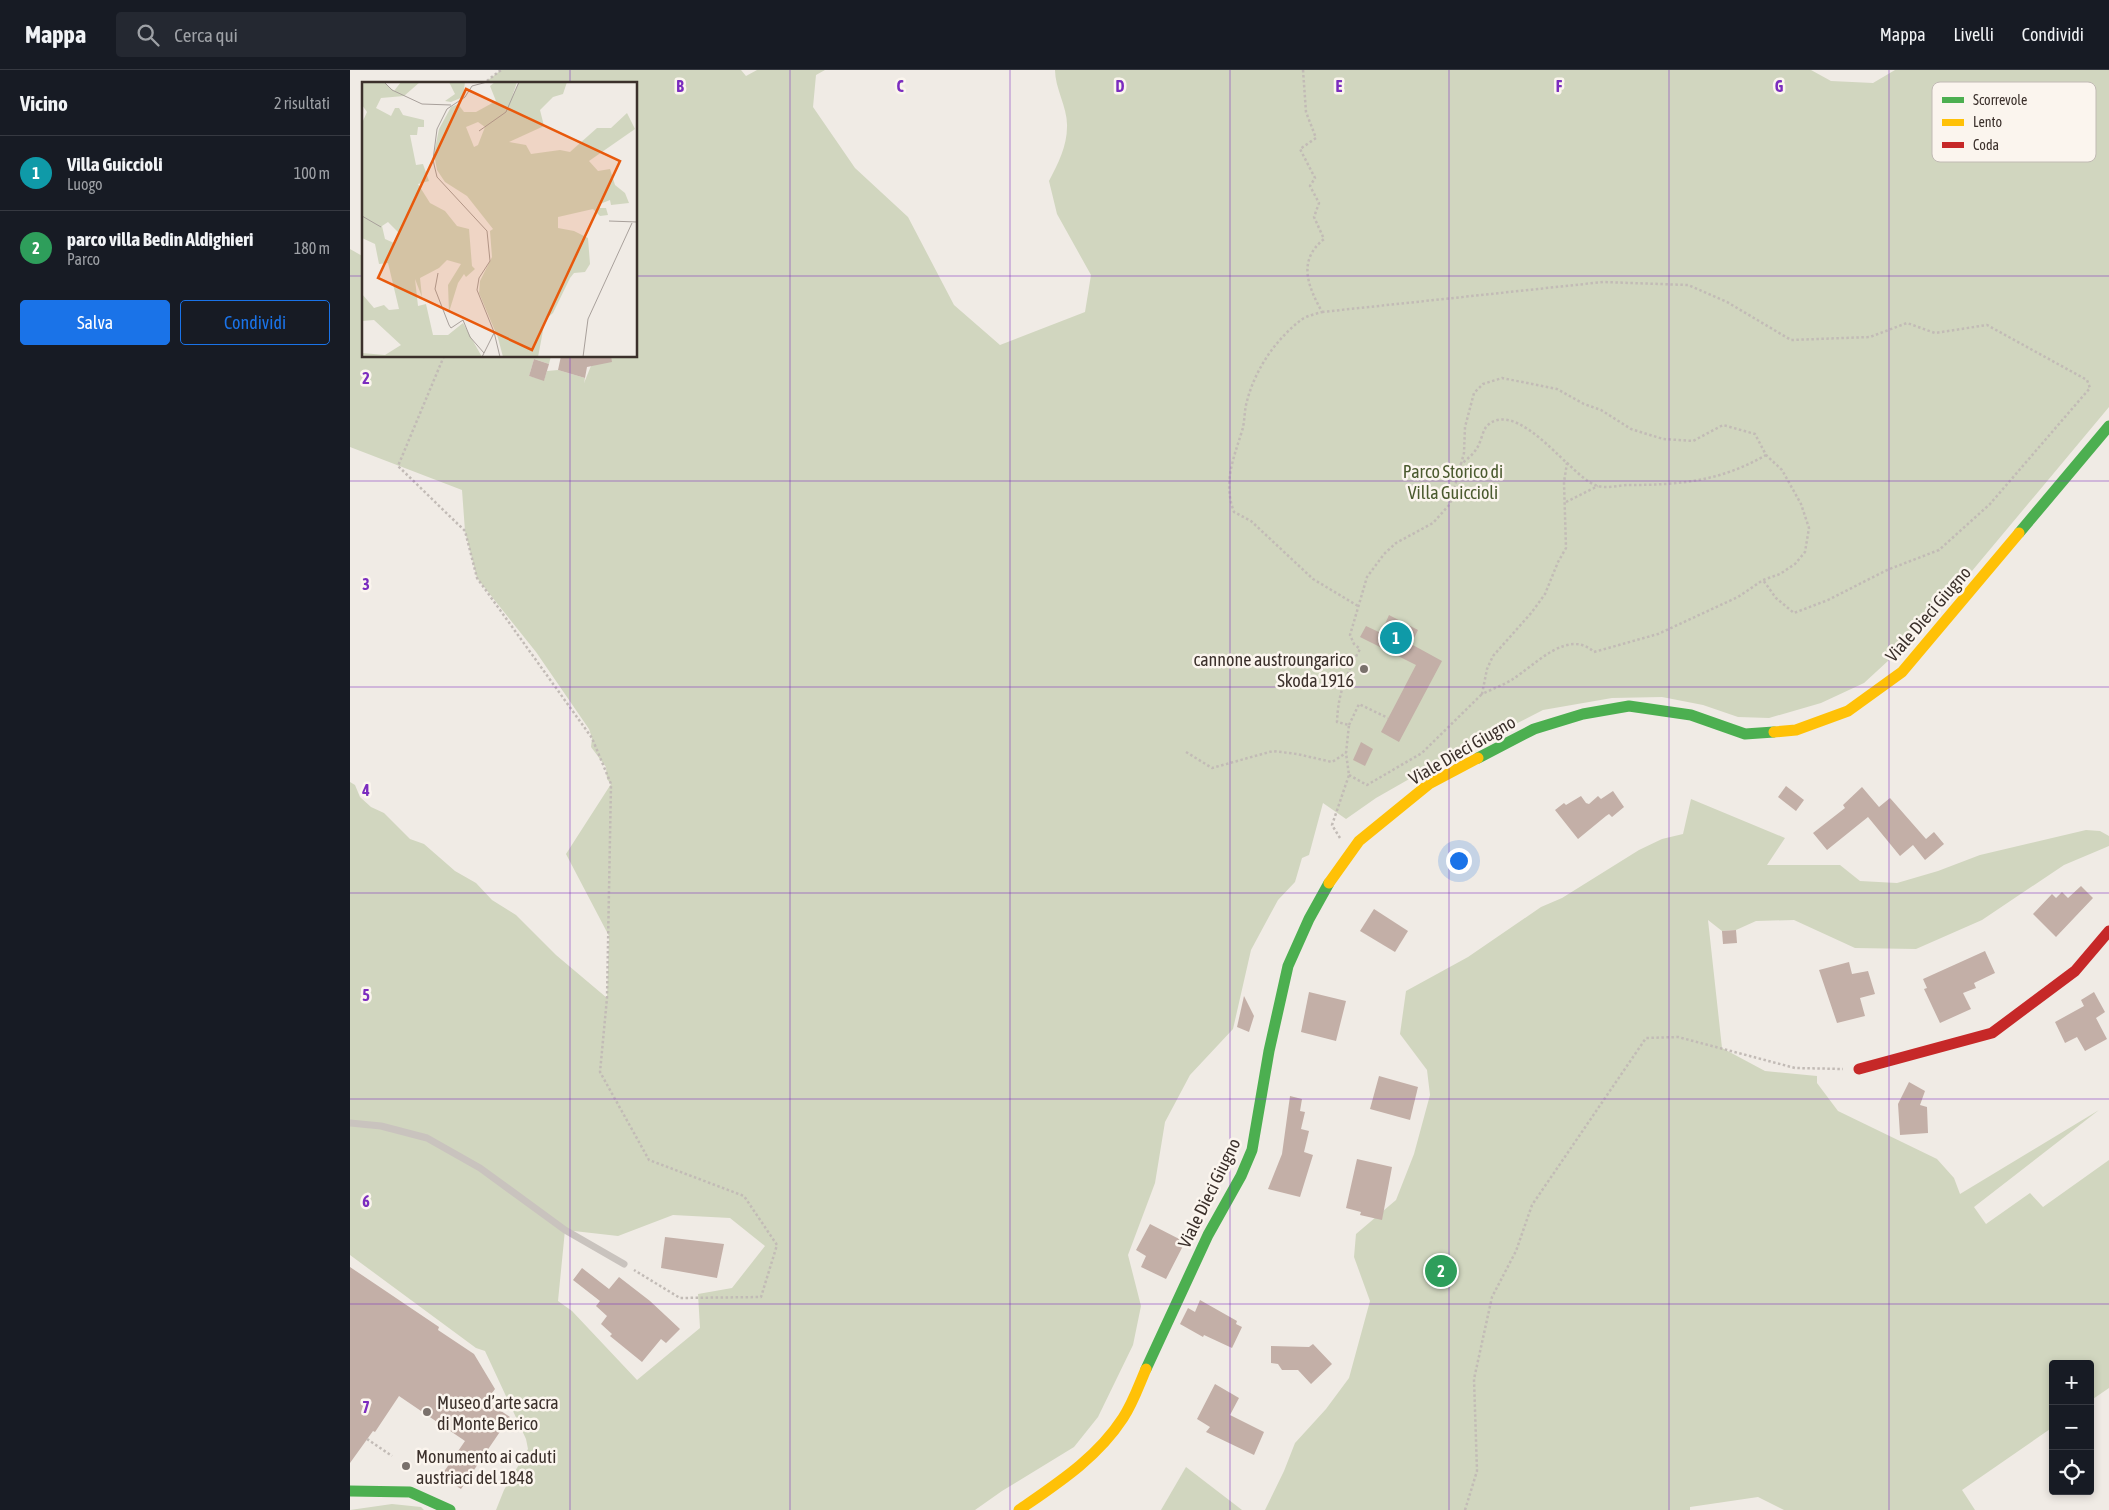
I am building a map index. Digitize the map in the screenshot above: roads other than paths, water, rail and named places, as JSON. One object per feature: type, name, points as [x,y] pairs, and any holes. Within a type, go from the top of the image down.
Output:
[{"type":"main road","name":"Viale Dieci Giugno","points":[[1019,1510],[1082,1464],[1100,1448],[1124,1417],[1208,1235],[1241,1176],[1252,1150],[1260,1119],[1269,1051],[1288,966],[1309,919],[1331,879],[1359,841],[1429,784],[1534,730],[1583,714],[1629,706],[1691,715],[1745,734],[1796,730],[1848,711],[1902,672],[1934,637],[2109,426]]},
{"type":"main road","points":[[1859,1069],[1992,1033],[2075,971],[2109,931]]},
{"type":"main road","points":[[350,1491],[410,1492],[450,1510]]},
{"type":"lane","points":[[350,1123],[381,1126],[427,1138],[480,1168],[565,1230],[624,1264]]},
{"type":"place","name":"Villa Guiccioli","points":[[1396,638]]},
{"type":"place","name":"cannone austroungarico Skoda 1916","points":[[1364,669]]},
{"type":"place","name":"parco villa Bedin Aldighieri","points":[[1441,1271]]},
{"type":"place","name":"Museo d’arte sacra di Monte Berico","points":[[427,1412]]},
{"type":"place","name":"Monumento ai caduti austriaci del 1848","points":[[406,1466]]},
{"type":"park label","name":"Parco Storico di Villa Guiccioli","points":[[1453,481]]}]
